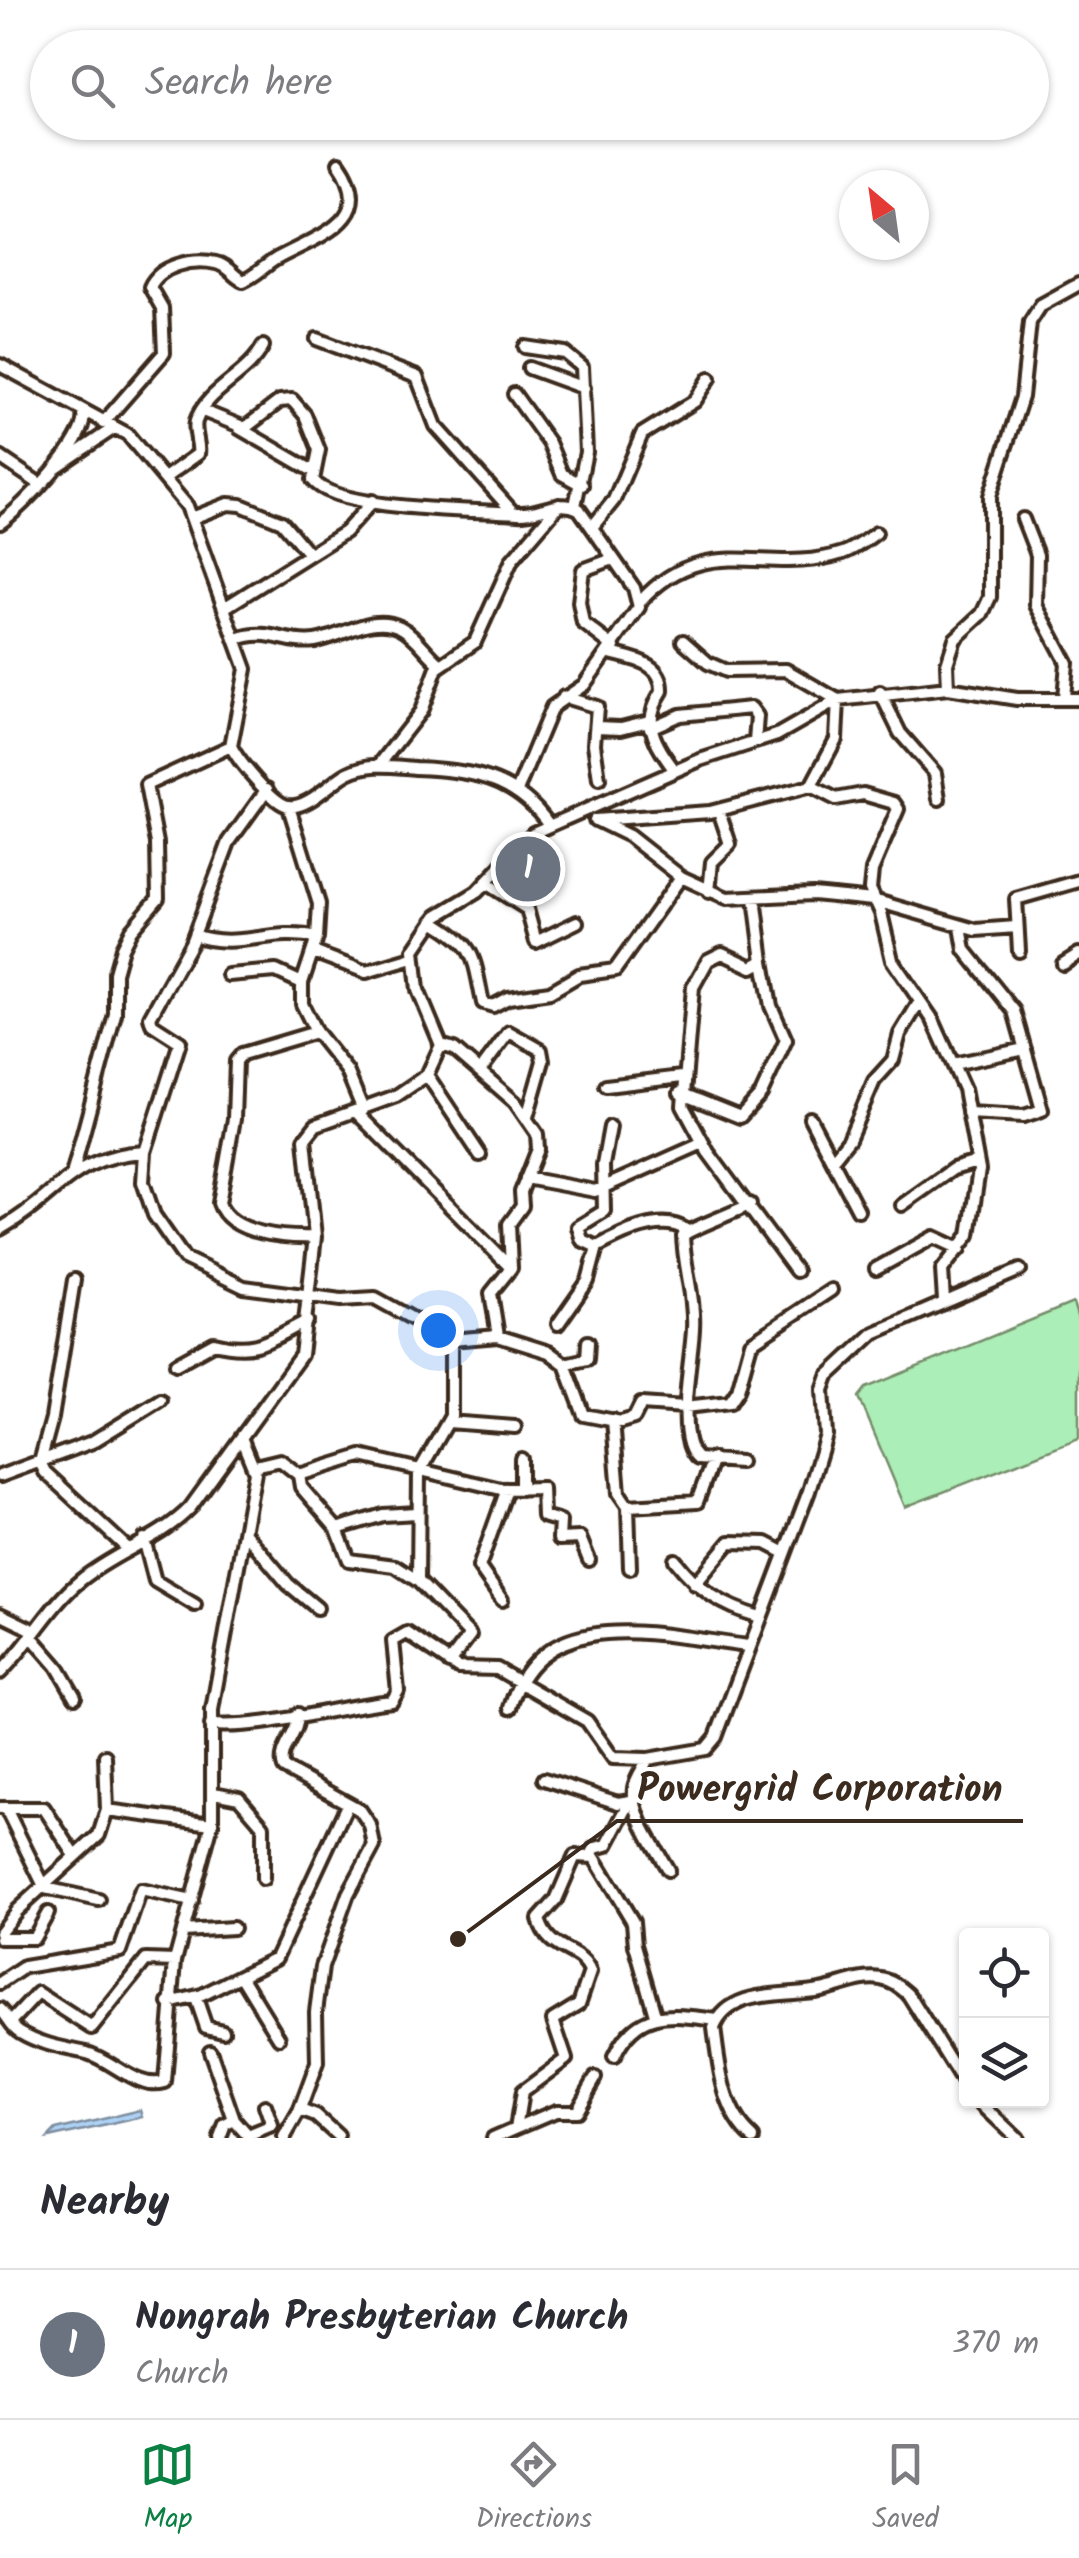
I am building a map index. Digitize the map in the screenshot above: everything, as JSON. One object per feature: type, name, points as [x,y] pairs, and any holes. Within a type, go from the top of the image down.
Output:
[{"type":"street","points":[[54,469],[89,449],[164,353],[162,308],[150,287],[155,277],[173,266],[214,262],[243,280],[312,243],[338,223],[353,203],[353,186],[339,163]]},
{"type":"street","points":[[948,688],[947,664],[955,639],[982,614],[990,597],[990,496],[1022,397],[1030,322],[1041,305],[1079,284]]},
{"type":"street","points":[[317,339],[417,377],[436,426],[512,512]]},
{"type":"street","points":[[166,477],[198,454],[195,428],[203,411],[256,360],[263,346]]},
{"type":"street","points":[[526,348],[571,356],[582,367],[586,452],[575,506]]},
{"type":"street","points":[[0,366],[45,387],[142,447],[192,518],[200,551],[248,676],[231,746]]},
{"type":"street","points":[[529,368],[584,388]]},
{"type":"street","points":[[593,526],[614,500],[642,434],[695,401],[710,378]]},
{"type":"street","points":[[514,394],[549,442],[562,474],[582,485]]},
{"type":"street","points":[[239,428],[250,426],[284,399],[292,400],[314,432],[320,450],[314,471],[319,488],[373,501],[450,512],[575,506],[593,526],[640,602]]},
{"type":"street","points":[[203,411],[314,471]]},
{"type":"street","points":[[0,523],[54,469],[82,433],[84,414]]},
{"type":"street","points":[[0,457],[40,484]]},
{"type":"street","points":[[224,608],[355,524],[373,501]]},
{"type":"street","points":[[192,518],[228,504],[241,505],[282,522],[310,554]]},
{"type":"street","points":[[379,765],[421,711],[441,665],[475,642],[512,560],[559,506]]},
{"type":"street","points":[[1024,519],[1037,555],[1036,605],[1067,663],[1064,698]]},
{"type":"street","points":[[517,791],[548,712],[584,685],[632,623],[640,602],[660,582],[695,562],[832,556],[876,533]]},
{"type":"street","points":[[614,559],[583,570],[579,602],[583,623],[612,650],[646,663],[659,674],[662,691],[649,724]]},
{"type":"street","points":[[237,639],[268,633],[308,642],[384,623],[404,630],[441,665]]},
{"type":"street","points":[[683,641],[708,663],[726,671],[786,670],[838,700]]},
{"type":"street","points":[[0,1673],[66,1592],[127,1548],[181,1518],[294,1369],[306,1321],[315,1237],[305,1139],[316,1126],[359,1111],[428,1076],[441,1045],[418,990],[412,958],[433,921],[486,882],[524,840],[548,825],[580,816],[675,770],[756,742],[838,700],[880,692],[948,688],[1017,699],[1079,699]]},
{"type":"street","points":[[880,692],[900,733],[935,774],[939,800]]},
{"type":"street","points":[[564,697],[595,705],[599,779]]},
{"type":"street","points":[[811,786],[836,739],[838,700]]},
{"type":"street","points":[[596,727],[626,727],[751,708],[757,716],[756,742]]},
{"type":"street","points":[[649,724],[675,770]]},
{"type":"street","points":[[231,746],[266,789],[289,806],[316,883],[317,938],[302,983],[302,1004],[316,1032],[340,1059],[359,1111],[511,1268]]},
{"type":"street","points":[[73,1171],[115,1014],[116,964],[131,930],[158,898],[158,843],[146,784],[231,746]]},
{"type":"street","points":[[289,806],[304,802],[350,772],[379,765],[466,770],[517,791],[548,825]]},
{"type":"street","points":[[595,820],[720,810],[811,786],[836,799],[863,794],[896,806],[896,820],[872,870],[873,900],[881,913],[892,960],[920,1001],[953,1064],[978,1162],[972,1224],[960,1249],[942,1270],[944,1301]]},
{"type":"street","points":[[266,789],[229,842],[194,935],[150,1016],[152,1024],[180,1042],[144,1152],[143,1182],[150,1206],[184,1258],[244,1287],[383,1300],[450,1340],[498,1336],[549,1352],[564,1364],[584,1415],[612,1420],[631,1420],[641,1404],[685,1407],[730,1402],[738,1390],[751,1342],[831,1290]]},
{"type":"street","points":[[708,892],[712,862],[730,844],[720,810]]},
{"type":"street","points":[[580,816],[629,836],[708,892],[737,900],[787,892],[873,900],[961,926],[984,930],[1016,927]]},
{"type":"street","points":[[433,921],[468,944],[475,957],[483,1003],[493,1006],[508,998],[550,992],[578,976],[616,970],[682,877]]},
{"type":"street","points":[[1019,951],[1016,899],[1079,881]]},
{"type":"street","points":[[486,882],[527,909],[536,942],[577,922]]},
{"type":"street","points":[[680,1094],[740,1117],[761,1094],[786,1040],[771,1006],[755,898]]},
{"type":"street","points":[[961,926],[968,954],[1014,1011],[1041,1100],[1040,1113],[968,1113]]},
{"type":"street","points":[[194,935],[216,942],[284,932],[317,938]]},
{"type":"street","points":[[314,952],[366,972],[412,958]]},
{"type":"street","points":[[763,961],[752,966],[722,954],[702,969],[692,987],[680,1094],[687,1117],[703,1143],[796,1271]]},
{"type":"street","points":[[1063,964],[1079,954]]},
{"type":"street","points":[[228,975],[276,971],[302,983]]},
{"type":"street","points":[[833,1160],[849,1140],[874,1081],[893,1060],[900,1034],[920,1001]]},
{"type":"street","points":[[315,1237],[265,1233],[228,1217],[219,1204],[234,1119],[236,1061],[242,1054],[316,1032]]},
{"type":"street","points":[[480,1071],[510,1032],[541,1050],[543,1060],[526,1117]]},
{"type":"street","points":[[441,1045],[454,1049],[480,1071],[526,1117],[538,1144],[526,1178],[522,1206],[510,1224],[511,1268],[491,1293],[498,1336]]},
{"type":"street","points":[[953,1064],[1025,1049]]},
{"type":"street","points":[[428,1076],[480,1155]]},
{"type":"street","points":[[606,1086],[682,1077]]},
{"type":"street","points":[[810,1118],[858,1210]]},
{"type":"street","points":[[610,1127],[602,1216],[578,1227],[582,1240],[597,1247],[646,1227],[674,1224],[686,1230],[717,1222],[750,1204]]},
{"type":"street","points":[[526,1178],[587,1192],[703,1143]]},
{"type":"street","points":[[0,1229],[38,1206],[73,1171],[100,1158],[144,1152]]},
{"type":"street","points":[[902,1205],[953,1169],[978,1162]]},
{"type":"street","points":[[686,1230],[684,1263],[693,1294],[694,1328],[685,1407],[693,1456],[740,1462]]},
{"type":"street","points":[[876,1270],[934,1237],[960,1249]]},
{"type":"street","points":[[558,1324],[588,1281],[597,1247]]},
{"type":"street","points":[[211,1725],[257,1725],[298,1714],[396,1699],[392,1648],[400,1634],[416,1637],[466,1670],[497,1668],[587,1721],[613,1758],[648,1759],[701,1752],[711,1745],[826,1435],[824,1390],[828,1376],[874,1333],[1020,1270]]},
{"type":"street","points":[[74,1280],[52,1418],[40,1462],[45,1472],[127,1548]]},
{"type":"street","points":[[176,1364],[214,1344],[238,1350],[255,1347],[306,1321]]},
{"type":"street","points":[[418,1581],[419,1472],[448,1422],[453,1396],[450,1340]]},
{"type":"street","points":[[564,1364],[587,1359],[588,1342]]},
{"type":"street","points":[[0,1476],[92,1442],[160,1400]]},
{"type":"street","points":[[612,1420],[619,1493],[628,1506],[630,1568]]},
{"type":"street","points":[[448,1422],[515,1427]]},
{"type":"street","points":[[0,2009],[18,2031],[54,2048],[90,2054],[117,2071],[160,2084],[167,2078],[169,2003],[175,1961],[212,1824],[211,1725],[255,1466],[242,1440]]},
{"type":"street","points":[[299,1475],[360,1456],[508,1489],[544,1489],[543,1516],[560,1521],[559,1539],[580,1538],[589,1560]]},
{"type":"street","points":[[521,1489],[522,1459]]},
{"type":"street","points":[[628,1506],[697,1502],[713,1459]]},
{"type":"street","points":[[255,1466],[280,1460],[299,1475],[301,1486],[337,1529],[349,1560],[390,1563],[418,1581],[470,1636],[450,1663]]},
{"type":"street","points":[[502,1600],[478,1567],[508,1489]]},
{"type":"street","points":[[337,1529],[383,1515],[418,1512]]},
{"type":"street","points":[[246,1533],[288,1584],[317,1608]]},
{"type":"street","points":[[144,1539],[154,1580],[196,1606]]},
{"type":"street","points":[[695,1584],[730,1542],[766,1543],[784,1553]]},
{"type":"street","points":[[675,1560],[695,1584],[728,1607],[760,1617]]},
{"type":"street","points":[[0,1614],[33,1634],[75,1698]]},
{"type":"street","points":[[510,1708],[519,1682],[543,1650],[596,1633],[629,1632],[748,1646]]},
{"type":"street","points":[[284,2138],[300,2110],[317,2063],[316,2012],[322,1967],[348,1894],[374,1846],[363,1814],[284,1768],[282,1755],[296,1732],[298,1714]]},
{"type":"street","points":[[48,1913],[34,1938],[0,1935],[17,1910],[46,1888],[74,1854],[99,1835],[108,1810],[105,1756]]},
{"type":"street","points":[[648,1759],[634,1785],[633,1801],[668,1870]]},
{"type":"street","points":[[544,1778],[618,1802],[633,1801]]},
{"type":"street","points":[[214,1792],[239,1798],[263,1826],[263,1880]]},
{"type":"street","points":[[516,2128],[527,2085],[566,2059],[553,2020],[579,2004],[590,1972],[582,1958],[549,1940],[539,1919],[556,1900],[571,1859],[590,1855],[595,1848],[607,1845],[633,1801]]},
{"type":"street","points":[[169,2003],[196,1998],[276,1958],[304,1890],[348,1806]]},
{"type":"street","points":[[74,1854],[44,1808],[3,1810],[46,1888],[98,1900]]},
{"type":"street","points":[[108,1810],[212,1824]]},
{"type":"street","points":[[590,1855],[631,1916],[656,2018]]},
{"type":"street","points":[[0,1982],[18,1968],[120,1951],[141,1890],[192,1900]]},
{"type":"street","points":[[183,1931],[233,1928]]},
{"type":"street","points":[[11,2022],[38,1993],[92,2028],[146,1960],[175,1961]]},
{"type":"street","points":[[241,1976],[279,2038]]},
{"type":"street","points":[[747,2137],[722,2085],[714,2028],[718,2020],[758,1995],[817,1991],[880,1978],[908,1994],[959,2076]]},
{"type":"street","points":[[196,1998],[206,2026],[223,2030]]},
{"type":"street","points":[[614,2057],[628,2030],[656,2018],[678,2015],[718,2020]]},
{"type":"street","points":[[210,2051],[234,2120],[248,2136],[269,2129],[273,2122],[266,2106]]},
{"type":"street","points":[[492,2138],[556,2111],[576,2111],[595,2078]]},
{"type":"street","points":[[986,2108],[1018,2138]]},
{"type":"street","points":[[300,2110],[316,2116],[338,2136]]},
{"type":"street","points":[[220,2138],[224,2124],[234,2120]]},
{"type":"green space","points":[[1073,1303],[1079,1322],[1079,1439],[905,1507],[859,1397],[866,1388]]},
{"type":"water","points":[[141,2110],[143,2117],[48,2138],[56,2130]]},
{"type":"place","name":"Nongrah Presbyterian Church","points":[[528,869]]},
{"type":"place","name":"Powergrid Corporation","points":[[458,1939]]}]
